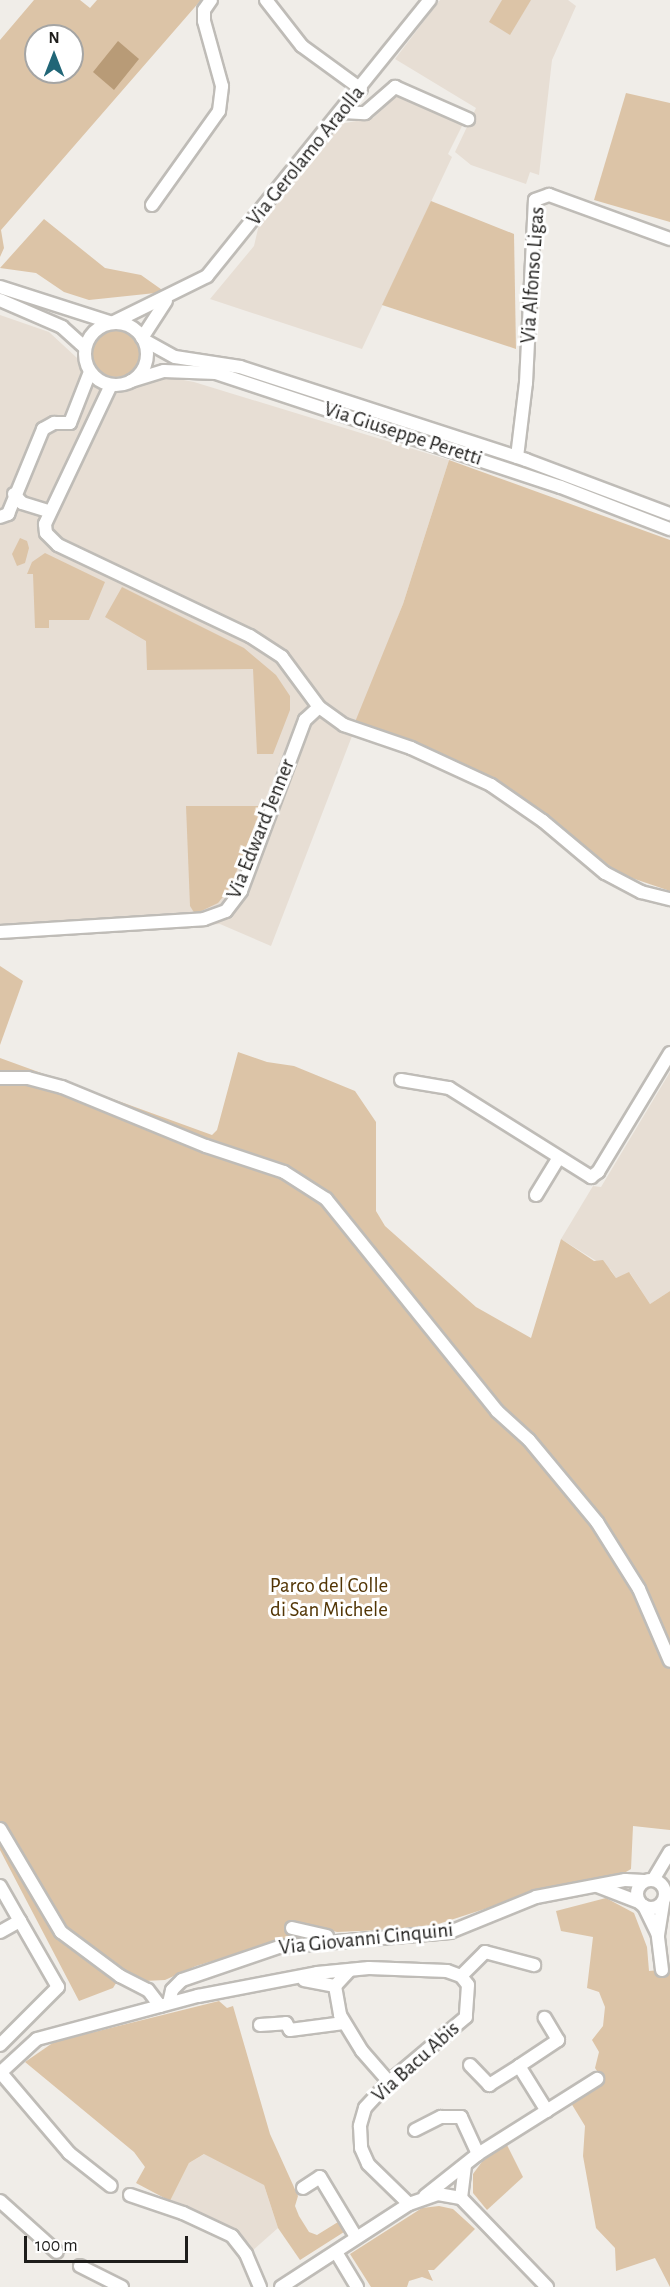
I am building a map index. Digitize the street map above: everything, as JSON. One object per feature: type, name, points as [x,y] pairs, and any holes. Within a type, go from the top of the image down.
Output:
[{"type":"street","points":[[152,205],[219,111],[222,86],[204,21],[204,9],[211,0]]},
{"type":"street","points":[[266,0],[302,46],[361,89]]},
{"type":"street","name":"Via Gerolamo Araolla","points":[[169,298],[207,276],[343,112],[430,0]]},
{"type":"street","points":[[343,112],[365,113],[395,87],[468,119]]},
{"type":"street","name":"Via Alfonso Ligas","points":[[517,457],[526,383],[535,200],[549,195],[670,239]]},
{"type":"street","name":"Via Giuseppe Peretti","points":[[0,286],[133,328],[143,339],[175,357],[240,367],[517,457],[670,514]]},
{"type":"street","points":[[85,348],[93,333],[169,298]]},
{"type":"street","points":[[131,381],[145,363],[143,339],[153,315],[169,298]]},
{"type":"street","points":[[0,300],[62,327],[85,348],[90,372],[70,423],[54,423],[43,429],[4,515]]},
{"type":"street","name":"Via Giuseppe Peretti","points":[[111,385],[164,371],[216,373],[561,487],[670,529]]},
{"type":"street","points":[[90,372],[111,385],[50,511],[46,533],[58,545],[154,588],[250,636],[282,657],[319,707],[344,725],[411,748],[492,785],[543,821],[605,873],[641,892],[670,899]]},
{"type":"street","points":[[14,494],[22,503],[50,511]]},
{"type":"street","name":"Via Edward Jenner","points":[[0,932],[204,919],[226,911],[241,891],[305,720],[319,707]]},
{"type":"street","points":[[401,1080],[449,1088],[580,1174],[591,1177],[598,1172],[670,1053]]},
{"type":"street","points":[[0,1078],[28,1078],[62,1087],[206,1146],[284,1172],[326,1200],[497,1411],[529,1440],[597,1522],[639,1589],[670,1661]]},
{"type":"street","points":[[536,1196],[558,1159]]},
{"type":"street","points":[[0,1829],[61,1932],[120,1976],[164,2004],[180,1982]]},
{"type":"street","points":[[658,1935],[637,1893],[670,1851]]},
{"type":"street","name":"Via Giovanni Cinquini","points":[[180,1982],[279,1947],[450,1932],[536,1897],[625,1880],[649,1880]]},
{"type":"street","points":[[649,1880],[664,1888],[666,1896],[658,1935],[662,1970]]},
{"type":"street","points":[[0,1886],[58,1987],[0,2045]]},
{"type":"street","points":[[596,1886],[656,1907],[666,1896]]},
{"type":"street","points":[[0,1932],[20,1921]]},
{"type":"street","points":[[292,1928],[342,1940]]},
{"type":"street","points":[[293,1979],[351,1970],[411,1967],[461,1976],[485,1952],[534,1965]]},
{"type":"street","points":[[335,1986],[351,1970]]},
{"type":"street","points":[[198,1996],[197,1979],[205,1972]]},
{"type":"street","name":"Via Bacu Abis","points":[[409,2204],[368,2164],[361,2148],[360,2126],[365,2108],[389,2082],[466,2017],[470,1993],[461,1976]]},
{"type":"street","points":[[293,1979],[335,1986]]},
{"type":"street","name":"Via Giovanni Cinquini","points":[[0,2073],[37,2039],[198,1996],[293,1979]]},
{"type":"street","points":[[180,1982],[184,2000]]},
{"type":"street","points":[[335,1986],[344,2023],[389,2082]]},
{"type":"street","points":[[139,1987],[145,2009]]},
{"type":"street","points":[[470,2065],[489,2085],[558,2040],[545,2018]]},
{"type":"street","points":[[260,2025],[286,2023],[290,2030],[344,2023]]},
{"type":"street","points":[[519,2066],[547,2111]]},
{"type":"street","points":[[0,2073],[69,2153],[111,2186]]},
{"type":"street","points":[[424,2197],[478,2154],[597,2079]]},
{"type":"street","points":[[415,2130],[441,2117],[461,2117],[478,2154]]},
{"type":"street","points":[[461,2198],[465,2165]]},
{"type":"street","points":[[303,2187],[320,2177],[356,2237]]},
{"type":"street","points":[[281,2287],[409,2204],[438,2194],[461,2198],[547,2287]]},
{"type":"street","points":[[130,2195],[183,2213],[232,2236],[246,2254],[260,2287]]},
{"type":"street","points":[[0,2201],[57,2252]]},
{"type":"street","points":[[336,2252],[357,2287]]},
{"type":"street","points":[[80,2266],[122,2287]]},
{"type":"shaded area","points":[[440,0],[568,0],[576,6],[552,60],[539,175],[530,172],[526,184],[471,165],[455,152],[476,108],[395,59]]},
{"type":"shaded area","points":[[118,41],[139,59],[114,90],[93,72]]},
{"type":"shaded area","points":[[397,96],[463,124],[448,154],[452,157],[362,349],[210,299],[254,246],[260,220],[340,124],[373,118]]},
{"type":"shaded area","points":[[0,315],[49,332],[103,382],[121,384],[158,375],[194,382],[449,460],[403,604],[271,946],[220,924],[0,938]]},
{"type":"shaded area","points":[[670,1072],[670,1291],[650,1304],[630,1273],[616,1278],[611,1270],[561,1239],[593,1186],[601,1187]]},
{"type":"shaded area","points":[[218,2146],[257,2164],[278,2228],[251,2252],[250,2244],[239,2235],[170,2201],[189,2163]]},
{"type":"green space","points":[[34,0],[80,0],[90,8],[97,0],[201,0],[1,230],[4,248],[0,257],[0,40]]},
{"type":"green space","points":[[502,0],[531,0],[510,35],[489,22]]},
{"type":"green space","points":[[626,93],[670,103],[670,222],[594,200]]},
{"type":"green space","points":[[431,201],[514,234],[516,349],[382,305]]},
{"type":"green space","points":[[44,219],[105,268],[141,275],[165,292],[89,300],[64,292],[36,273],[0,268]]},
{"type":"green space","points":[[116,329],[133,336],[140,353],[133,370],[116,377],[99,370],[92,353],[99,336]]},
{"type":"green space","points":[[449,460],[670,540],[670,891],[620,874],[527,800],[481,772],[355,722],[403,604]]},
{"type":"green space","points":[[20,538],[27,541],[29,548],[25,563],[17,566],[12,554]]},
{"type":"green space","points":[[45,553],[105,582],[89,620],[49,620],[49,628],[35,628],[33,574],[27,574],[32,562]]},
{"type":"green space","points":[[122,587],[244,648],[276,675],[290,696],[290,710],[273,754],[257,754],[253,669],[147,670],[146,641],[105,617]]},
{"type":"green space","points":[[186,806],[262,806],[230,888],[218,903],[195,914],[190,906]]},
{"type":"green space","points":[[0,966],[23,981],[0,1045]]},
{"type":"green space","name":"Parco del Colle di San Michele","points":[[238,1052],[267,1062],[294,1066],[355,1091],[376,1122],[376,1211],[385,1226],[476,1307],[531,1338],[561,1239],[594,1261],[603,1260],[616,1278],[629,1272],[650,1304],[670,1291],[670,1830],[633,1826],[631,1869],[614,1879],[549,1888],[426,1928],[337,1932],[299,1922],[294,1923],[288,1938],[196,1966],[165,1980],[144,1981],[123,1972],[113,1988],[79,2001],[0,1850],[0,1058],[212,1135],[217,1130]]},
{"type":"green space","points":[[606,1898],[634,1913],[647,1947],[649,1971],[670,1969],[670,2287],[655,2258],[616,2271],[615,2248],[596,2228],[583,2156],[585,2126],[571,2103],[603,2080],[595,2068],[599,2052],[592,2040],[603,2026],[605,2007],[599,1992],[587,1988],[593,1937],[561,1931],[556,1911]]},
{"type":"green space","points":[[219,2001],[227,2008],[233,2006],[270,2134],[298,2196],[295,2206],[299,2216],[309,2232],[317,2235],[338,2222],[344,2232],[300,2260],[278,2228],[264,2185],[204,2154],[189,2163],[170,2201],[136,2183],[145,2167],[134,2152],[25,2062],[54,2042]]},
{"type":"green space","points":[[507,2145],[523,2177],[487,2210],[473,2193],[473,2174],[484,2159]]},
{"type":"green space","points":[[439,2206],[453,2209],[475,2229],[434,2270],[428,2270],[433,2281],[422,2277],[409,2281],[407,2287],[371,2287],[350,2254],[422,2208]]}]
